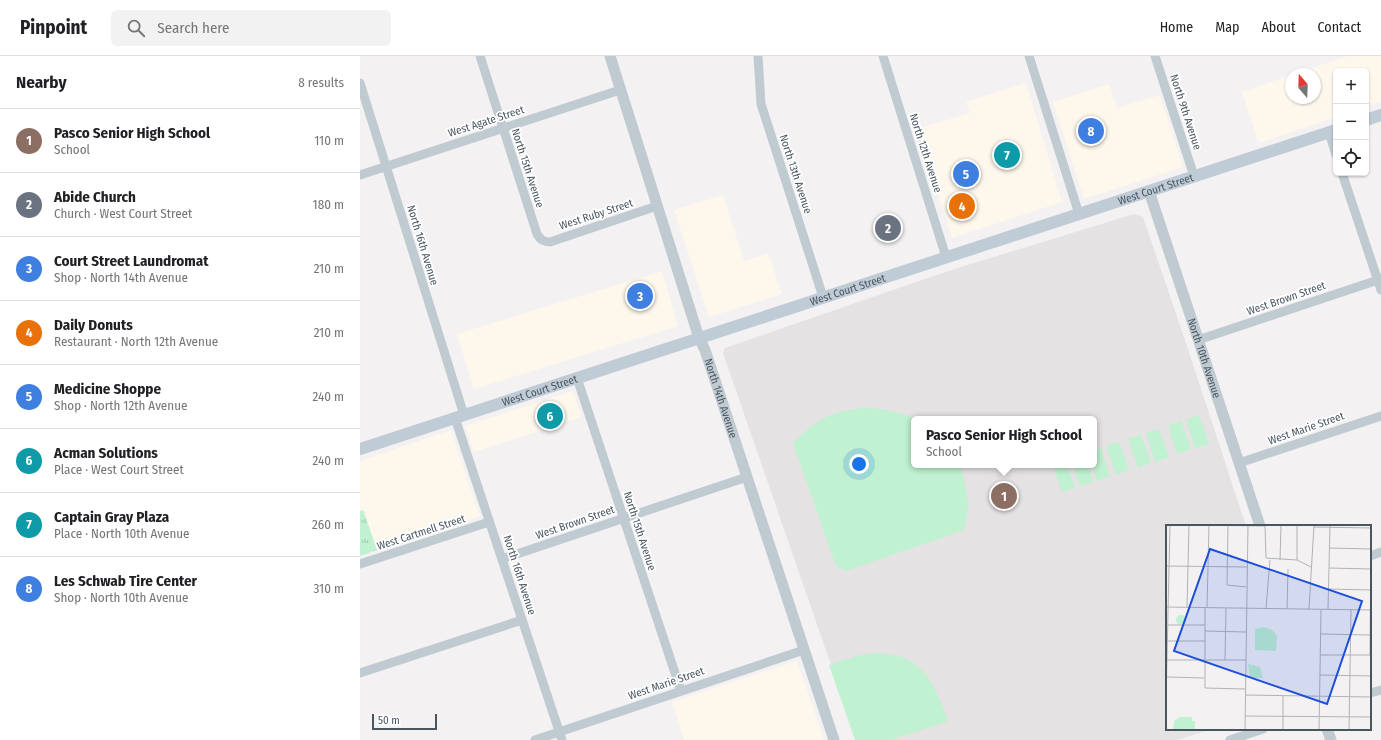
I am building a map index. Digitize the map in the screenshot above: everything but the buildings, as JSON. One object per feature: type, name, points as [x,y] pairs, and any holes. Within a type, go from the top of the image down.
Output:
[{"type":"main road","points":[[1369,119],[1381,115]]},
{"type":"main road","name":"West Court Street","points":[[360,449],[1332,131]]},
{"type":"street","name":"North 15th Avenue","points":[[480,56],[537,234],[542,240]]},
{"type":"street","name":"North 14th Avenue","points":[[610,56],[699,338],[705,350],[834,740]]},
{"type":"street","name":"North 13th Avenue","points":[[758,56],[761,104],[823,298]]},
{"type":"street","name":"North 12th Avenue","points":[[883,56],[946,257]]},
{"type":"street","points":[[1029,56],[1079,214]]},
{"type":"street","name":"North 9th Avenue","points":[[1155,56],[1194,176]]},
{"type":"street","name":"North 16th Avenue","points":[[360,83],[386,167],[489,522],[560,736]]},
{"type":"street","name":"West Agate Street","points":[[360,175],[620,90]]},
{"type":"street","points":[[1343,176],[1379,279],[1381,290]]},
{"type":"street","name":"North 10th Avenue","points":[[1149,191],[1260,525]]},
{"type":"street","name":"West Ruby Street","points":[[542,240],[550,242],[657,206]]},
{"type":"street","name":"West Brown Street","points":[[1198,340],[1379,279]]},
{"type":"street","name":"North 15th Avenue","points":[[577,378],[680,691]]},
{"type":"street","name":"West Marie Street","points":[[1239,463],[1381,416]]},
{"type":"street","name":"West Brown Street","points":[[502,559],[747,477]]},
{"type":"street","name":"West Cartmell Street","points":[[360,564],[489,522]]},
{"type":"street","points":[[1371,556],[1381,552]]},
{"type":"street","points":[[360,673],[522,620]]},
{"type":"street","name":"West Marie Street","points":[[535,740],[560,736],[680,691],[804,650]]},
{"type":"street","points":[[1371,693],[1381,690]]},
{"type":"street","points":[[1230,740],[1260,730]]},
{"type":"street","points":[[1327,730],[1331,740]]},
{"type":"shaded area","points":[[1348,56],[1381,56],[1381,102],[1369,106],[1369,68],[1333,68],[1333,118],[1259,143],[1242,92],[1285,77],[1285,104],[1321,104],[1321,68],[1312,68]]},
{"type":"shaded area","points":[[1026,83],[1062,202],[952,238],[917,129],[970,113],[966,102]]},
{"type":"shaded area","points":[[1109,84],[1117,108],[1160,95],[1183,167],[1084,199],[1053,102]]},
{"type":"shaded area","points":[[723,195],[744,261],[768,253],[782,294],[709,317],[674,210]]},
{"type":"shaded area","points":[[1134,214],[1143,217],[1246,525],[1166,525],[1166,730],[1209,730],[1177,740],[857,740],[723,353],[725,348],[948,271]]},
{"type":"shaded area","points":[[662,271],[678,326],[474,389],[457,334]]},
{"type":"shaded area","points":[[573,391],[581,416],[578,418],[474,452],[465,426]]},
{"type":"shaded area","points":[[451,430],[480,516],[377,550],[364,510],[360,511],[360,461]]},
{"type":"shaded area","points":[[797,661],[824,740],[684,740],[672,702]]},
{"type":"green space","points":[[853,409],[879,409],[911,417],[911,468],[960,468],[969,505],[964,530],[846,571],[836,566],[793,443],[810,428],[825,418],[842,411]]},
{"type":"green space","points":[[1199,415],[1209,444],[1195,448],[1186,420]]},
{"type":"green space","points":[[1181,421],[1191,449],[1177,454],[1168,425]]},
{"type":"green space","points":[[1159,429],[1169,457],[1155,462],[1146,433]]},
{"type":"green space","points":[[1141,435],[1151,463],[1138,468],[1128,439]]},
{"type":"green space","points":[[1119,442],[1129,470],[1116,475],[1106,446]]},
{"type":"green space","points":[[1101,448],[1110,476],[1097,481],[1093,468],[1097,468],[1097,449]]},
{"type":"green space","points":[[1054,468],[1068,468],[1075,488],[1062,492]]},
{"type":"green space","points":[[1074,468],[1089,468],[1093,482],[1080,486]]},
{"type":"green space","points":[[363,510],[377,550],[360,556],[360,511]]},
{"type":"green space","points":[[873,653],[889,654],[904,658],[921,669],[937,693],[948,721],[890,740],[855,740],[829,665],[860,655]]},
{"type":"place","name":"Les Schwab Tire Center","points":[[1091,131]]},
{"type":"place","name":"Captain Gray Plaza","points":[[1007,155]]},
{"type":"place","name":"Medicine Shoppe","points":[[966,174]]},
{"type":"place","name":"Daily Donuts","points":[[962,206]]},
{"type":"place","name":"Abide Church","points":[[888,228]]},
{"type":"place","name":"Court Street Laundromat","points":[[640,296]]},
{"type":"place","name":"Acman Solutions","points":[[550,416]]},
{"type":"place","name":"Pasco Senior High School","points":[[1004,496]]}]
